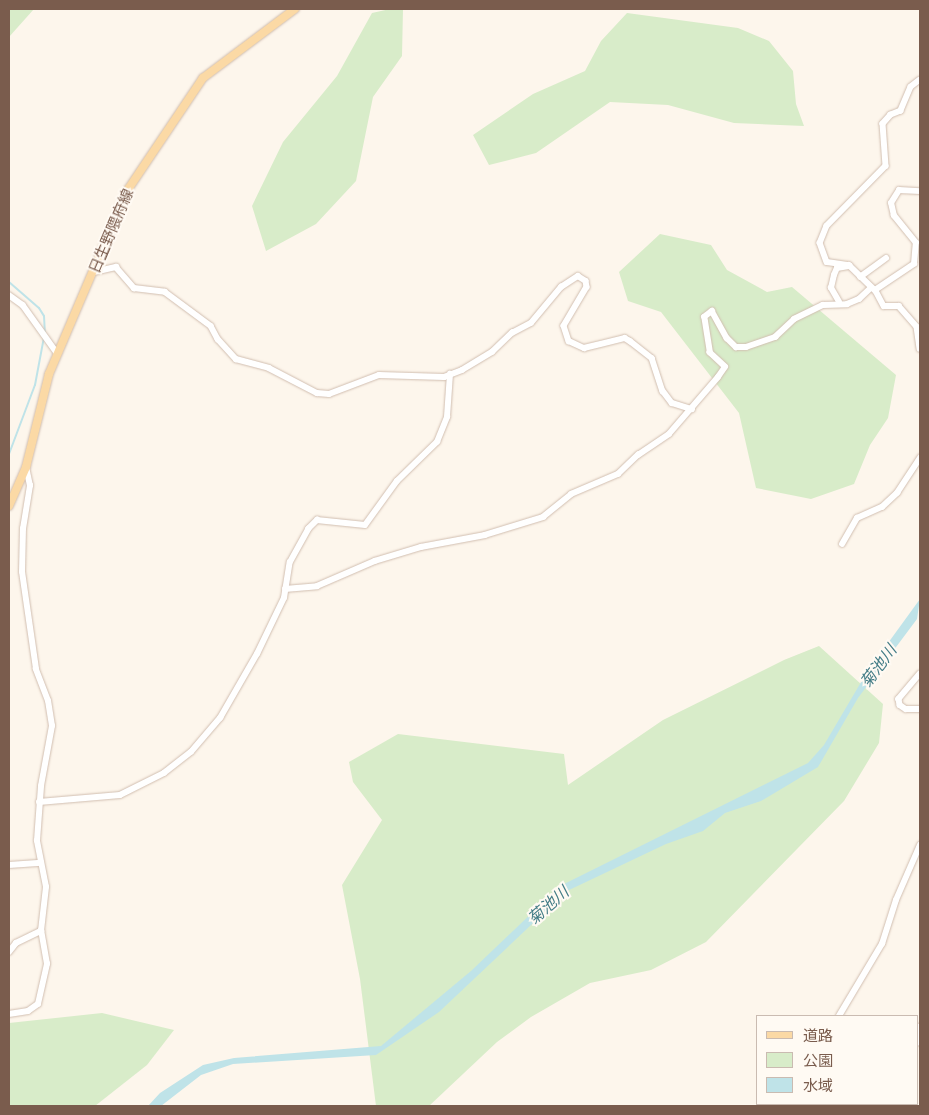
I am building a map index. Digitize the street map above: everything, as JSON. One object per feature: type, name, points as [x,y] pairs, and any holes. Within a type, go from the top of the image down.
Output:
[{"type":"main road","name":"日生野隈府線","points":[[9,506],[26,467],[43,394],[126,191],[191,92],[203,78],[295,9]]},
{"type":"street","points":[[920,80],[911,86],[901,111],[891,115],[883,124],[887,159],[882,172],[866,183],[823,230],[820,250],[827,262],[850,266],[873,289],[884,306],[900,306],[917,327],[920,349]]},
{"type":"street","points":[[285,589],[317,586],[375,561],[421,547],[531,523],[571,494],[618,474],[669,434],[692,409],[725,367],[710,352],[704,316],[712,311],[727,338],[736,347],[746,347],[776,337],[794,319],[823,305],[859,299],[914,264],[916,244],[894,216],[891,203],[899,190],[920,191]]},
{"type":"street","points":[[860,277],[886,258]]},
{"type":"street","points":[[838,302],[831,288],[834,274],[837,268],[850,266]]},
{"type":"street","points":[[94,272],[116,267],[134,288],[165,292],[211,326],[218,339],[236,359],[270,368],[317,393],[329,394],[379,375],[450,374],[492,352],[512,333],[542,313],[561,287],[578,276],[586,281],[587,287],[564,326],[569,341],[584,348],[625,338],[652,358],[663,391],[672,403],[692,409]]},
{"type":"street","points":[[9,295],[23,305],[58,354]]},
{"type":"street","points":[[40,802],[120,795],[164,773],[191,752],[220,718],[241,683],[285,589],[290,562],[308,528],[317,520],[365,525],[397,481],[437,442],[447,416],[450,374]]},
{"type":"street","points":[[842,544],[857,518],[882,507],[897,493],[920,458]]},
{"type":"street","points":[[9,1014],[28,1011],[38,1004],[47,964],[41,931],[46,887],[37,840],[40,802],[52,726],[49,706],[36,669],[22,573],[23,529],[30,486],[26,467]]},
{"type":"street","points":[[920,674],[899,699],[900,705],[906,709],[920,709]]},
{"type":"street","points":[[840,1015],[882,944],[896,900],[920,845]]},
{"type":"street","points":[[9,865],[41,863]]},
{"type":"street","points":[[9,952],[16,943],[41,931]]},
{"type":"green space","points":[[9,9],[34,9],[9,37]]},
{"type":"green space","points":[[390,9],[403,9],[402,56],[373,97],[356,181],[316,224],[266,251],[252,206],[283,142],[337,76],[372,13]]},
{"type":"green space","points":[[627,13],[738,28],[769,41],[793,71],[796,104],[804,126],[734,123],[668,105],[610,102],[536,153],[489,165],[473,135],[533,94],[585,71],[601,41]]},
{"type":"green space","points":[[660,234],[711,245],[727,270],[767,292],[792,287],[896,375],[888,418],[870,445],[854,484],[811,499],[756,488],[739,413],[661,312],[628,301],[619,272]]},
{"type":"green space","points":[[819,646],[883,704],[879,743],[844,801],[706,942],[651,970],[590,983],[531,1017],[497,1042],[429,1106],[376,1106],[360,979],[342,885],[382,820],[353,782],[349,762],[398,734],[564,754],[568,785],[663,720],[784,660]]},
{"type":"green space","points":[[102,1013],[174,1030],[147,1065],[95,1106],[9,1106],[9,1023]]},
{"type":"water","name":"菊池川","points":[[920,599],[917,619],[858,698],[818,767],[761,801],[725,813],[703,831],[666,844],[567,891],[439,1012],[376,1055],[233,1064],[201,1075],[161,1106],[148,1106],[160,1093],[203,1065],[234,1058],[381,1046],[471,971],[560,886],[808,763],[824,745],[867,672]]},
{"type":"waterway","points":[[9,282],[39,308],[44,316],[45,333]]},
{"type":"waterway","points":[[9,454],[35,385],[44,337]]}]
